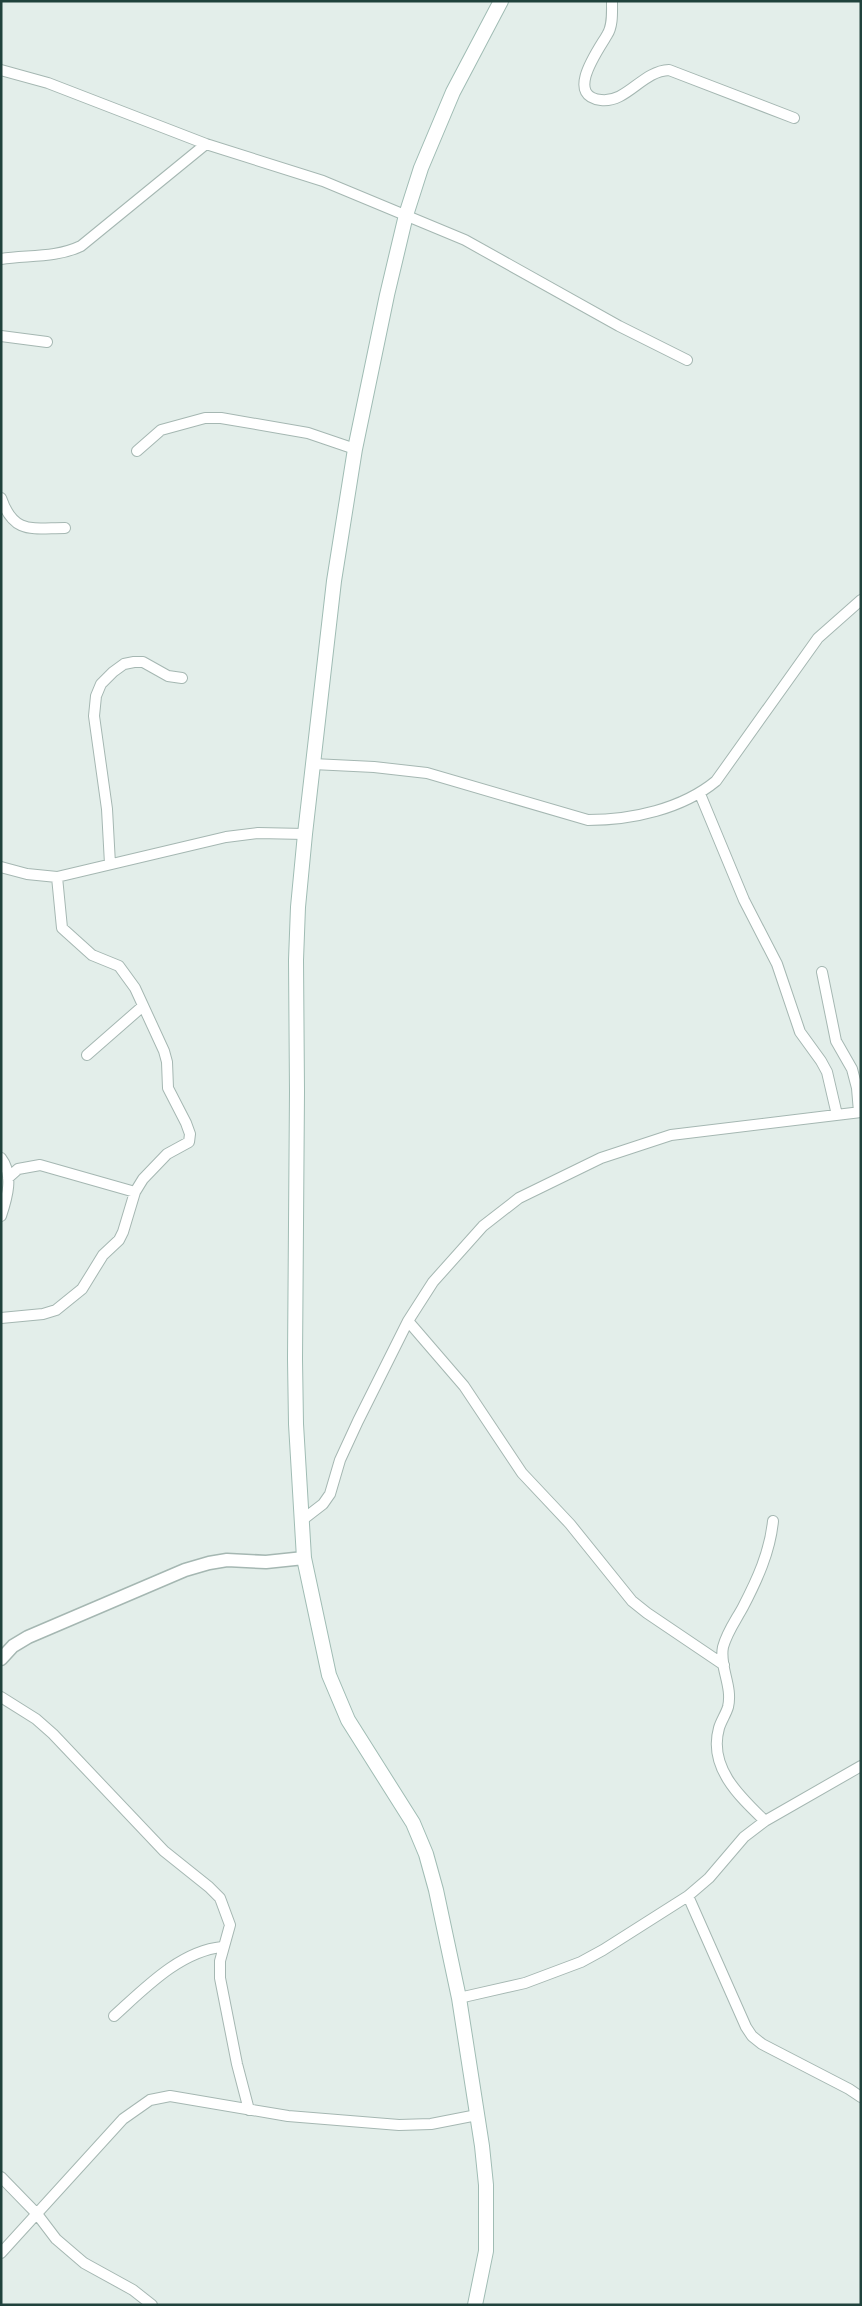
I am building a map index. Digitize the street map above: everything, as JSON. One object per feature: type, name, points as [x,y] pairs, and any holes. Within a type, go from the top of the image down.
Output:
[{"type":"main road","points":[[475,2305],[486,2251],[488,2215],[482,2146],[459,1998],[436,1890],[426,1854],[413,1823],[348,1720],[330,1675],[304,1558],[295,1359],[296,960],[298,907],[305,834],[334,581],[355,449],[387,295],[406,215],[436,130],[453,92],[501,1]]},
{"type":"street","points":[[612,1],[610,27],[592,58],[585,79],[585,88],[591,96],[601,100],[611,99],[624,94],[649,75],[659,70],[669,70],[794,118]]},
{"type":"street","points":[[1,70],[48,83],[206,144],[323,181],[406,215],[465,240],[619,326],[687,360]]},
{"type":"street","points":[[1,259],[68,252],[81,246],[206,144]]},
{"type":"street","points":[[1,336],[47,342]]},
{"type":"street","points":[[138,451],[161,430],[205,418],[221,418],[308,433],[355,449]]},
{"type":"street","points":[[1,498],[9,515],[18,525],[28,528],[65,528]]},
{"type":"street","points":[[313,764],[374,767],[427,774],[588,820],[612,820],[656,810],[700,794],[716,781],[818,638],[861,600]]},
{"type":"street","points":[[110,864],[107,808],[96,742],[94,716],[96,696],[101,684],[124,664],[144,662],[168,676],[182,678]]},
{"type":"street","points":[[700,794],[744,900],[777,964],[800,1032],[827,1072],[837,1115]]},
{"type":"street","points":[[1,867],[27,874],[57,877],[226,837],[258,833],[305,834]]},
{"type":"street","points":[[1,1318],[43,1314],[56,1310],[82,1289],[103,1256],[119,1240],[135,1192],[155,1164],[167,1154],[189,1142],[190,1134],[180,1108],[168,1088],[167,1062],[164,1051],[143,1006],[126,973],[119,966],[92,955],[62,928],[57,877]]},
{"type":"street","points":[[301,1520],[323,1504],[330,1494],[340,1460],[358,1421],[408,1321],[434,1282],[484,1226],[519,1198],[552,1180],[600,1158],[671,1135],[860,1112],[852,1069],[836,1040],[822,972]]},
{"type":"street","points":[[87,1055],[143,1006]]},
{"type":"street","points":[[1,1158],[8,1178],[8,1194],[1,1216]]},
{"type":"street","points":[[8,1178],[18,1169],[40,1165],[135,1192]]},
{"type":"street","points":[[408,1321],[464,1386],[501,1438],[522,1473],[570,1524],[632,1601],[671,1630],[724,1664]]},
{"type":"street","points":[[765,1820],[739,1796],[719,1764],[716,1746],[719,1727],[728,1707],[730,1689],[722,1650],[726,1635],[743,1608],[771,1543],[773,1522]]},
{"type":"street","points":[[1,1660],[13,1646],[28,1637],[185,1570],[227,1560],[266,1562],[304,1558]]},
{"type":"street","points":[[1,1697],[36,1719],[53,1734],[164,1852],[220,1898],[230,1925],[222,1947],[220,1978],[237,2064],[249,2110]]},
{"type":"street","points":[[459,1998],[525,1984],[581,1962],[688,1896],[709,1878],[744,1837],[765,1820],[861,1766]]},
{"type":"street","points":[[688,1896],[746,2027],[752,2036],[762,2044],[861,2097]]},
{"type":"street","points":[[114,2016],[143,1989],[183,1961],[197,1953],[222,1947]]},
{"type":"street","points":[[1,2253],[123,2119],[150,2100],[170,2096],[249,2110],[322,2120],[399,2125],[431,2124],[477,2115]]},
{"type":"street","points":[[1,2177],[37,2214],[56,2239],[84,2263],[134,2290],[152,2305]]}]
